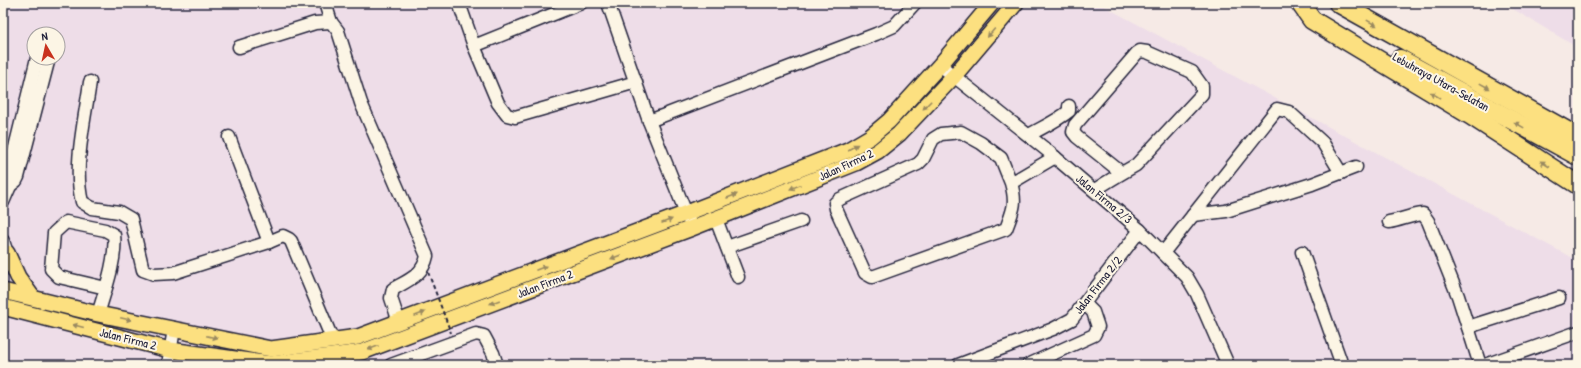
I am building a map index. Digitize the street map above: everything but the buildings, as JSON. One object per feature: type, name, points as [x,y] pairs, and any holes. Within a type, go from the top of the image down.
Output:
[{"type":"highway","points":[[1300,3],[1312,20],[1470,116],[1578,185]]},
{"type":"highway","name":"Lebuhraya Utara–Selatan","points":[[1305,3],[1403,62],[1578,156]]},
{"type":"highway","name":"Lebuhraya Utara–Selatan","points":[[1338,3],[1578,137]]},
{"type":"main road","name":"Jalan Firma 2","points":[[3,291],[98,314],[271,349],[358,338],[848,150],[870,137],[889,121],[940,65],[992,3]]},
{"type":"main road","name":"Jalan Firma 2","points":[[3,307],[170,350],[271,364],[346,360],[362,352],[716,219],[856,163],[878,151],[899,134],[954,76],[1016,3]]},
{"type":"main road","points":[[4,254],[33,298]]},
{"type":"street","points":[[325,3],[331,22],[338,31],[361,103],[427,256],[426,265],[422,270],[393,289],[391,298],[399,322]]},
{"type":"street","points":[[459,3],[474,46],[498,103],[507,115],[515,117],[636,82]]},
{"type":"street","points":[[474,46],[581,3]]},
{"type":"street","points":[[608,3],[649,121],[692,228]]},
{"type":"street","points":[[649,121],[876,34],[894,26],[915,3]]},
{"type":"street","points":[[239,47],[315,23],[331,22]]},
{"type":"street","points":[[1094,190],[1136,165],[1202,94],[1202,86],[1192,72],[1147,52],[1137,53],[1075,126],[1073,132],[1077,137],[1122,173]]},
{"type":"street","name":"Jalan Firma 2/3","points":[[940,65],[1094,190],[1140,230],[1187,277],[1197,294],[1228,365]]},
{"type":"street","points":[[28,117],[36,66]]},
{"type":"street","points":[[3,202],[10,186],[8,176],[46,66]]},
{"type":"street","points":[[90,82],[79,160],[79,188],[82,202],[92,208],[119,212],[131,219],[143,270],[154,274],[173,273],[269,242],[283,236],[286,237],[291,241],[333,341]]},
{"type":"street","points":[[1028,136],[1057,121],[1069,111],[1069,106]]},
{"type":"street","points":[[1163,253],[1277,109],[1288,112],[1323,143],[1341,173]]},
{"type":"street","points":[[961,132],[981,143],[1001,158],[1011,183],[1015,197],[1014,209],[1006,229],[872,277],[865,273],[836,209],[835,203],[840,199],[918,164],[923,159],[933,139],[941,134],[961,132]]},
{"type":"street","points":[[229,137],[269,242]]},
{"type":"street","points":[[1011,183],[1055,157]]},
{"type":"street","points":[[1193,215],[1226,211],[1312,184],[1356,167]]},
{"type":"street","points":[[1389,222],[1400,220],[1412,215],[1423,214],[1428,222],[1458,296],[1480,365]]},
{"type":"street","points":[[716,219],[738,277]]},
{"type":"street","points":[[727,247],[801,221]]},
{"type":"street","points":[[98,314],[106,288],[113,257],[115,242],[114,235],[105,230],[66,222],[54,233],[51,269],[59,277],[106,288]]},
{"type":"street","name":"Jalan Firma 2/2","points":[[958,365],[1053,328],[1072,319],[1085,304],[1140,230]]},
{"type":"street","points":[[1302,252],[1342,365]]},
{"type":"street","points":[[1468,327],[1559,298]]},
{"type":"street","points":[[1033,364],[1094,335],[1098,327],[1093,312],[1085,304]]},
{"type":"street","points":[[168,365],[174,329]]},
{"type":"street","points":[[1485,365],[1499,363],[1578,332]]},
{"type":"street","points":[[391,365],[476,334],[484,336],[493,353],[497,365]]},
{"type":"path","points":[[428,272],[451,333]]},
{"type":"shaded area","points":[[3,3],[1098,3],[1578,261],[1578,365],[3,365]]},
{"type":"shaded area","points":[[1503,3],[1578,3],[1578,48]]}]
